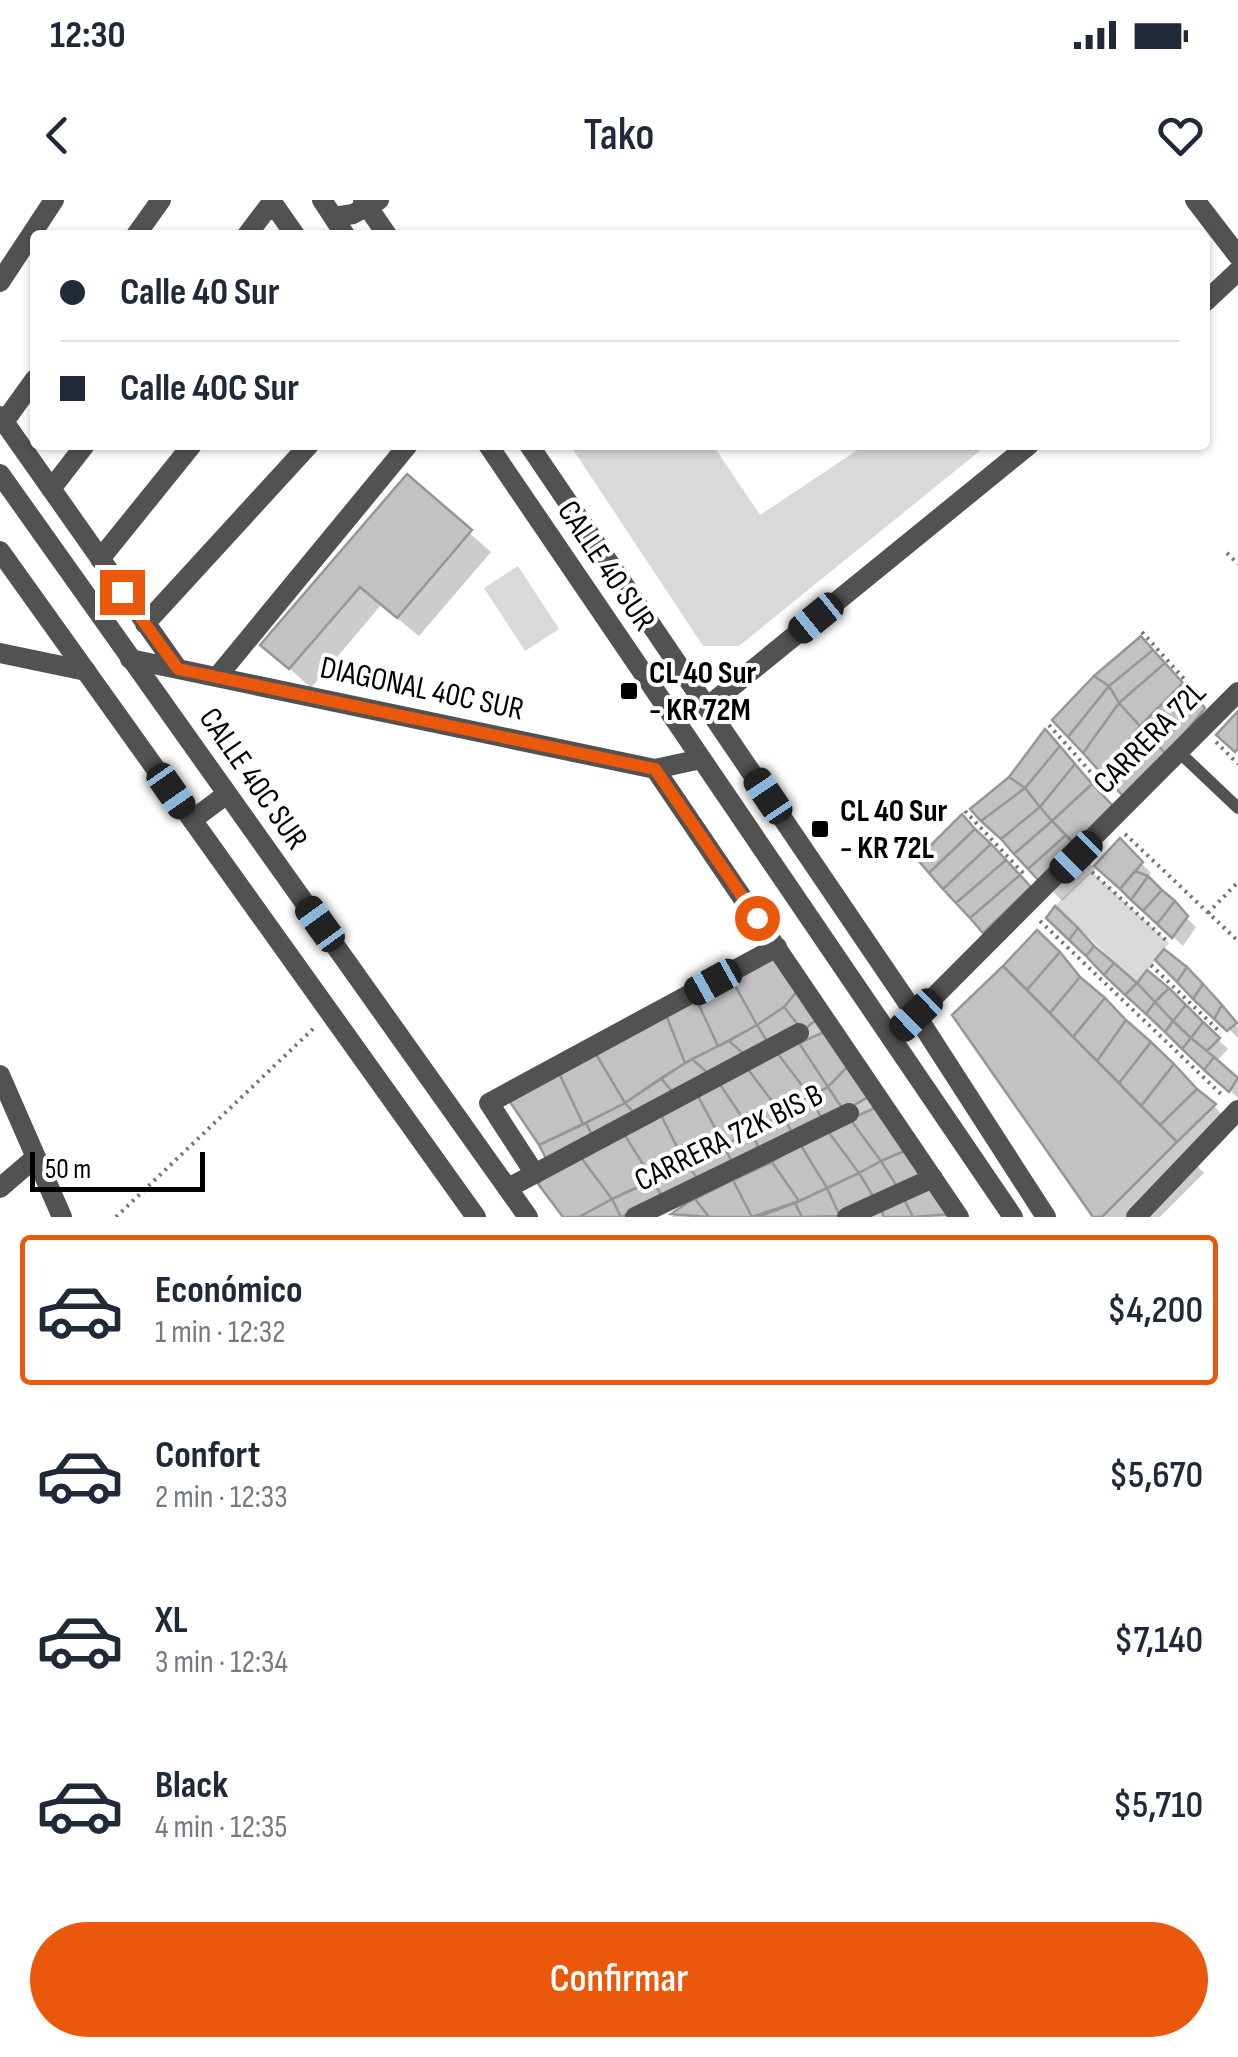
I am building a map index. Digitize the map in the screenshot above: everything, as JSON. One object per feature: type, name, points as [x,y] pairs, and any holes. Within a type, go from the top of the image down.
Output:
[{"type":"street","points":[[34,230],[54,200]]},
{"type":"street","points":[[140,230],[161,200]]},
{"type":"street","points":[[1194,200],[1238,256]]},
{"type":"street","points":[[251,230],[272,202],[291,230]]},
{"type":"street","points":[[343,230],[328,208],[370,202]]},
{"type":"street","points":[[356,230],[370,202]]},
{"type":"street","points":[[370,202],[384,230]]},
{"type":"street","points":[[0,282],[30,236]]},
{"type":"street","points":[[1210,297],[1238,272]]},
{"type":"street","points":[[30,385],[2,419],[178,669]]},
{"type":"street","points":[[51,490],[81,450]]},
{"type":"street","points":[[100,559],[188,450]]},
{"type":"street","points":[[145,624],[304,450]]},
{"type":"street","points":[[217,677],[404,450]]},
{"type":"street","name":"CALLE 40 SUR","points":[[491,450],[1013,1217]]},
{"type":"street","name":"CALLE 40 SUR","points":[[532,450],[916,1015],[1046,1217]]},
{"type":"street","points":[[708,707],[1023,450]]},
{"type":"street","name":"CALLE 40C SUR","points":[[0,474],[528,1217]]},
{"type":"street","points":[[0,550],[476,1217]]},
{"type":"street","points":[[0,653],[86,671]]},
{"type":"street","name":"DIAGONAL 40C SUR","points":[[130,659],[655,769],[701,759]]},
{"type":"street","name":"CARRERA 72L","points":[[892,1039],[1238,692]]},
{"type":"street","points":[[655,769],[960,1217]]},
{"type":"street","points":[[192,820],[227,794]]},
{"type":"street","points":[[534,1174],[489,1104],[777,946]]},
{"type":"street","points":[[508,1188],[800,1032]]},
{"type":"street","points":[[0,1076],[62,1217]]},
{"type":"street","points":[[1136,1217],[1238,1109]]},
{"type":"street","name":"CARRERA 72K BIS B","points":[[635,1217],[849,1114]]},
{"type":"street","points":[[0,1188],[36,1158]]},
{"type":"street","points":[[847,1217],[933,1178]]},
{"type":"lane","points":[[1178,752],[1238,808]]},
{"type":"path","points":[[1227,553],[1238,564]]},
{"type":"path","points":[[1142,632],[1238,764]]},
{"type":"path","points":[[1049,725],[1117,814],[1238,941]]},
{"type":"path","points":[[966,811],[1041,892]]},
{"type":"path","points":[[1076,857],[1169,943]]},
{"type":"path","points":[[1208,913],[1238,882]]},
{"type":"path","points":[[1025,908],[1238,1109]]},
{"type":"path","points":[[1151,965],[1221,1033]]},
{"type":"path","points":[[116,1217],[330,1013]]},
{"type":"shaded area","points":[[573,450],[716,450],[760,515],[858,450],[981,450],[739,646],[703,646]]},
{"type":"shaded area","points":[[518,566],[559,629],[525,651],[484,588]]},
{"type":"shaded area","points":[[1091,871],[1169,943],[1137,983],[1055,906]]},
{"type":"building","points":[[407,474],[472,530],[397,618],[360,587],[289,669],[260,645]]},
{"type":"building","points":[[1141,636],[1153,650],[1109,686],[1094,676]]},
{"type":"building","points":[[1153,650],[1165,663],[1119,703],[1109,686]]},
{"type":"building","points":[[1165,663],[1183,683],[1140,726],[1119,703]]},
{"type":"building","points":[[1094,676],[1109,686],[1068,737],[1052,720]]},
{"type":"building","points":[[1183,683],[1205,708],[1167,755],[1140,726]]},
{"type":"building","points":[[1109,686],[1119,703],[1083,753],[1068,737]]},
{"type":"building","points":[[1119,703],[1140,726],[1102,774],[1083,753]]},
{"type":"building","points":[[1238,711],[1238,749],[1235,752],[1216,735]]},
{"type":"building","points":[[1140,726],[1167,755],[1125,798],[1102,774]]},
{"type":"building","points":[[1045,729],[1060,746],[1025,788],[1009,777]]},
{"type":"building","points":[[1060,746],[1075,764],[1040,807],[1025,788]]},
{"type":"building","points":[[1075,764],[1092,784],[1052,821],[1040,807]]},
{"type":"building","points":[[1009,777],[1025,788],[981,821],[970,809]]},
{"type":"building","points":[[1092,784],[1116,809],[1077,847],[1052,821]]},
{"type":"building","points":[[1025,788],[1040,807],[1001,839],[981,821]]},
{"type":"building","points":[[1040,807],[1052,821],[1014,854],[1001,839]]},
{"type":"building","points":[[962,814],[975,829],[929,873],[917,859]]},
{"type":"building","points":[[1052,821],[1066,835],[1028,869],[1014,854]]},
{"type":"building","points":[[975,829],[991,844],[943,889],[929,873]]},
{"type":"building","points":[[1066,835],[1077,847],[1040,882],[1028,869]]},
{"type":"building","points":[[1120,838],[1143,862],[1120,889],[1094,866]]},
{"type":"building","points":[[991,844],[1006,860],[956,903],[943,889]]},
{"type":"building","points":[[1006,860],[1020,875],[970,918],[956,903]]},
{"type":"building","points":[[1135,871],[1148,876],[1131,900],[1120,889]]},
{"type":"building","points":[[1020,875],[1031,887],[983,933],[970,918]]},
{"type":"building","points":[[1148,876],[1162,890],[1143,911],[1131,900]]},
{"type":"building","points":[[1162,890],[1175,901],[1157,924],[1143,911]]},
{"type":"building","points":[[1175,901],[1188,916],[1172,938],[1157,924]]},
{"type":"building","points":[[1055,906],[1078,928],[1069,940],[1046,918]]},
{"type":"building","points":[[1078,928],[1094,946],[1086,956],[1069,940]]},
{"type":"building","points":[[1037,930],[1060,952],[1027,990],[1003,966]]},
{"type":"building","points":[[1094,946],[1114,963],[1104,975],[1086,956]]},
{"type":"building","points":[[1164,949],[1187,967],[1177,982],[1155,960]]},
{"type":"building","points":[[1060,952],[1080,977],[1050,1013],[1027,990]]},
{"type":"building","points":[[775,956],[799,989],[784,1007],[757,1025],[732,980]]},
{"type":"building","points":[[1114,963],[1137,983],[1125,995],[1104,975]]},
{"type":"building","points":[[1003,966],[1177,1142],[1102,1217],[1093,1217],[952,1015]]},
{"type":"building","points":[[1187,967],[1203,984],[1193,999],[1177,982]]},
{"type":"building","points":[[1147,970],[1169,988],[1155,1002],[1137,983]]},
{"type":"building","points":[[1080,977],[1105,998],[1073,1037],[1050,1013]]},
{"type":"building","points":[[732,980],[757,1025],[718,1046],[696,999]]},
{"type":"building","points":[[1137,983],[1155,1002],[1146,1014],[1125,995]]},
{"type":"building","points":[[1203,984],[1222,1005],[1214,1019],[1193,999]]},
{"type":"building","points":[[1169,988],[1186,1005],[1173,1021],[1155,1002]]},
{"type":"building","points":[[799,989],[817,1019],[803,1031],[784,1007]]},
{"type":"building","points":[[1105,998],[1126,1020],[1097,1061],[1073,1037]]},
{"type":"building","points":[[696,999],[718,1046],[685,1063],[666,1015]]},
{"type":"building","points":[[1155,1002],[1173,1021],[1165,1032],[1146,1014]]},
{"type":"building","points":[[1186,1005],[1203,1022],[1191,1038],[1173,1021]]},
{"type":"building","points":[[1222,1005],[1237,1023],[1227,1031],[1214,1019]]},
{"type":"building","points":[[784,1007],[803,1031],[769,1044],[757,1025]]},
{"type":"building","points":[[666,1015],[685,1063],[625,1103],[596,1054]]},
{"type":"building","points":[[1126,1020],[1151,1042],[1119,1083],[1097,1061]]},
{"type":"building","points":[[1173,1021],[1191,1038],[1182,1049],[1165,1032]]},
{"type":"building","points":[[1203,1022],[1220,1038],[1207,1051],[1191,1038]]},
{"type":"building","points":[[757,1025],[769,1044],[746,1056],[729,1041]]},
{"type":"building","points":[[824,1032],[847,1067],[828,1087],[799,1043]]},
{"type":"building","points":[[1191,1038],[1214,1057],[1204,1070],[1182,1049]]},
{"type":"building","points":[[729,1041],[746,1056],[710,1075],[692,1059]]},
{"type":"building","points":[[1151,1042],[1174,1064],[1141,1106],[1119,1083]]},
{"type":"building","points":[[799,1043],[828,1087],[810,1096],[778,1054]]},
{"type":"building","points":[[596,1054],[625,1103],[583,1124],[559,1073]]},
{"type":"building","points":[[778,1054],[810,1096],[782,1114],[747,1068]]},
{"type":"building","points":[[1214,1057],[1238,1078],[1229,1092],[1204,1070]]},
{"type":"building","points":[[692,1059],[710,1075],[674,1094],[661,1078]]},
{"type":"building","points":[[1174,1064],[1197,1089],[1160,1125],[1141,1106]]},
{"type":"building","points":[[847,1067],[868,1097],[844,1111],[828,1087]]},
{"type":"building","points":[[747,1068],[782,1114],[752,1132],[719,1083]]},
{"type":"building","points":[[559,1073],[583,1124],[539,1145],[510,1102]]},
{"type":"building","points":[[661,1078],[674,1094],[635,1114],[625,1103]]},
{"type":"building","points":[[719,1083],[752,1132],[724,1145],[697,1094]]},
{"type":"building","points":[[828,1087],[844,1111],[823,1121],[810,1096]]},
{"type":"building","points":[[1197,1089],[1216,1104],[1177,1142],[1160,1125]]},
{"type":"building","points":[[697,1094],[724,1145],[685,1163],[660,1113]]},
{"type":"building","points":[[810,1096],[823,1121],[793,1134],[782,1114]]},
{"type":"building","points":[[625,1103],[635,1114],[593,1137],[586,1123]]},
{"type":"building","points":[[879,1106],[909,1149],[881,1161],[850,1119]]},
{"type":"building","points":[[660,1113],[685,1163],[653,1180],[624,1134]]},
{"type":"building","points":[[782,1114],[793,1134],[760,1152],[752,1132]]},
{"type":"building","points":[[850,1119],[881,1161],[859,1173],[827,1130]]},
{"type":"building","points":[[586,1123],[593,1137],[548,1162],[539,1145]]},
{"type":"building","points":[[827,1130],[859,1173],[827,1188],[800,1144]]},
{"type":"building","points":[[752,1132],[760,1152],[733,1165],[724,1145]]},
{"type":"building","points":[[624,1134],[653,1180],[612,1199],[579,1155]]},
{"type":"building","points":[[800,1144],[827,1188],[799,1201],[772,1162]]},
{"type":"building","points":[[724,1145],[733,1165],[700,1181],[685,1163]]},
{"type":"building","points":[[909,1149],[926,1177],[898,1188],[881,1161]]},
{"type":"building","points":[[579,1155],[612,1199],[579,1217],[563,1217],[536,1181]]},
{"type":"building","points":[[881,1161],[898,1188],[875,1199],[859,1173]]},
{"type":"building","points":[[772,1162],[799,1201],[752,1217],[733,1180]]},
{"type":"building","points":[[685,1163],[700,1181],[663,1199],[653,1180]]},
{"type":"building","points":[[859,1173],[875,1199],[840,1216],[827,1188]]},
{"type":"building","points":[[653,1180],[663,1199],[621,1217],[612,1199]]},
{"type":"building","points":[[733,1180],[752,1217],[709,1217],[695,1199]]},
{"type":"building","points":[[930,1184],[951,1214],[913,1217],[903,1197]]},
{"type":"building","points":[[827,1188],[840,1216],[802,1217],[795,1203]]},
{"type":"building","points":[[903,1197],[913,1217],[884,1217],[880,1207]]},
{"type":"building","points":[[612,1199],[621,1217],[579,1217]]},
{"type":"building","points":[[695,1199],[709,1217],[671,1214],[687,1203]]},
{"type":"building","points":[[795,1203],[802,1217],[758,1217]]},
{"type":"place","name":"CL 40 Sur - KR 72M","points":[[629,691]]},
{"type":"place","name":"CL 40 Sur - KR 72L","points":[[820,829]]},
{"type":"route","points":[[122,592],[178,669],[655,769],[757,918]]}]
